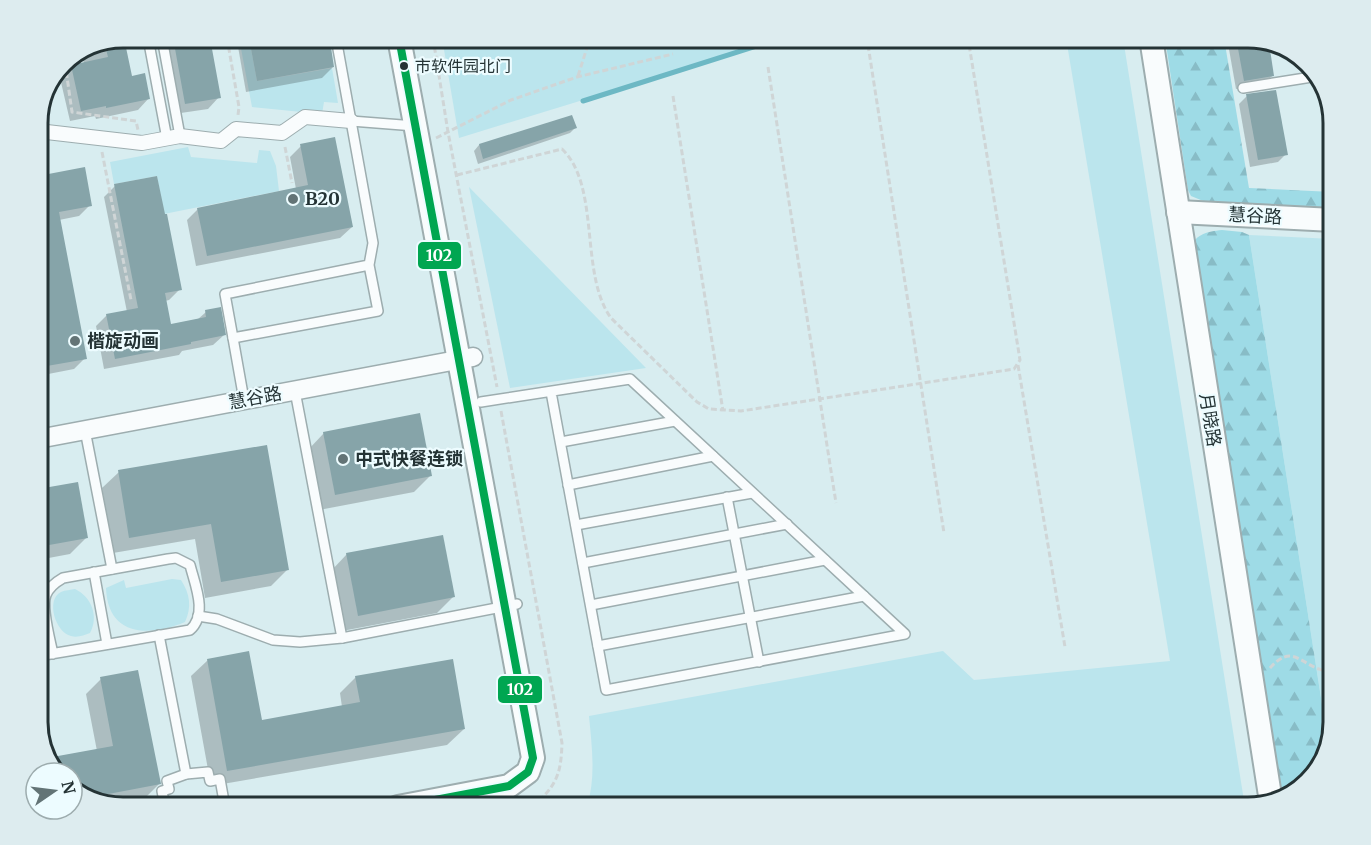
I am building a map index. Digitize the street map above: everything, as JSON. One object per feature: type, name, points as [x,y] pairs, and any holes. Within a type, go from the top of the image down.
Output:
[{"type":"street","points":[[402,48],[432,133]]},
{"type":"street","points":[[414,48],[432,133],[466,359],[541,778],[512,797]]},
{"type":"street","name":"月晓路","points":[[1152,48],[1270,793]]},
{"type":"street","points":[[48,132],[142,143],[174,137],[221,141],[236,129],[282,133],[305,117],[351,121]]},
{"type":"street","name":"慧谷路","points":[[1178,212],[1323,219]]},
{"type":"street","points":[[466,359],[490,401],[511,605]]},
{"type":"street","name":"慧谷路","points":[[48,437],[466,359]]},
{"type":"street","points":[[451,797],[509,786],[528,772],[538,756]]},
{"type":"lane","points":[[151,48],[174,137]]},
{"type":"lane","points":[[163,48],[174,137]]},
{"type":"lane","points":[[233,338],[378,311],[369,265],[373,243],[338,48]]},
{"type":"lane","points":[[1243,88],[1308,78]]},
{"type":"lane","points":[[351,121],[432,133]]},
{"type":"lane","points":[[244,400],[225,294],[369,265]]},
{"type":"lane","points":[[490,401],[630,379],[905,634],[606,690],[551,392]]},
{"type":"lane","points":[[295,391],[342,638]]},
{"type":"lane","points":[[561,442],[675,421]]},
{"type":"lane","points":[[85,430],[112,569]]},
{"type":"lane","points":[[568,485],[712,456]]},
{"type":"lane","points":[[576,525],[752,493]]},
{"type":"lane","points":[[727,497],[759,662]]},
{"type":"lane","points":[[583,563],[787,524]]},
{"type":"lane","points":[[48,592],[53,584],[63,578],[176,558],[190,565],[200,610],[197,624],[190,630],[48,655]]},
{"type":"lane","points":[[591,605],[825,560]]},
{"type":"lane","points":[[94,572],[107,644]]},
{"type":"lane","points":[[598,646],[864,596]]},
{"type":"lane","points":[[198,616],[217,619],[273,640],[300,642],[342,638],[511,605]]},
{"type":"lane","points":[[48,625],[53,654]]},
{"type":"lane","points":[[159,635],[186,774]]},
{"type":"lane","points":[[163,795],[162,790],[169,789],[167,782],[186,774],[208,772],[210,781],[220,779],[223,797]]},
{"type":"path","points":[[229,48],[240,106],[236,129]]},
{"type":"path","points":[[433,48],[432,133],[457,175],[490,401],[562,743],[561,767],[550,790],[543,797]]},
{"type":"path","points":[[578,77],[587,48]]},
{"type":"path","points":[[868,48],[944,533]]},
{"type":"path","points":[[970,48],[1018,352],[1018,365],[1065,647]]},
{"type":"path","points":[[432,133],[511,100],[578,77],[673,54]]},
{"type":"path","points":[[768,67],[836,503]]},
{"type":"path","points":[[67,74],[72,112],[136,121],[142,143]]},
{"type":"path","points":[[673,96],[723,411]]},
{"type":"path","points":[[282,133],[292,183]]},
{"type":"path","points":[[100,138],[131,300]]},
{"type":"path","points":[[457,175],[562,149],[570,156],[578,172],[598,292],[604,309],[697,402],[709,409],[741,411],[1014,369],[1018,365]]},
{"type":"path","points":[[1252,686],[1278,659],[1284,657],[1300,657],[1323,670]]},
{"type":"path","points":[[151,797],[163,795]]},
{"type":"shaded area","points":[[241,48],[251,48],[257,81],[332,68],[338,103],[324,102],[322,114],[252,107]]},
{"type":"shaded area","points":[[444,48],[752,48],[459,138]]},
{"type":"shaded area","points":[[1068,48],[1125,48],[1243,797],[590,797],[592,751],[589,716],[943,651],[974,680],[1170,661]]},
{"type":"shaded area","points":[[188,147],[191,157],[257,163],[259,150],[270,151],[276,166],[279,191],[164,214],[157,176],[114,184],[110,162]]},
{"type":"shaded area","points":[[469,187],[646,368],[510,388]]},
{"type":"shaded area","points":[[1249,235],[1323,239],[1323,711]]},
{"type":"shaded area","points":[[172,579],[181,580],[188,595],[189,611],[185,622],[158,630],[145,631],[122,624],[114,616],[108,604],[106,588],[124,580],[126,588]]},
{"type":"shaded area","points":[[75,589],[90,602],[94,614],[90,633],[76,637],[66,634],[61,629],[53,609],[56,596],[63,591]]},
{"type":"green space","points":[[1167,48],[1226,48],[1249,188],[1323,192],[1323,209],[1208,203],[1191,196],[1188,190]]},
{"type":"green space","points":[[1222,230],[1249,235],[1323,711],[1322,732],[1313,760],[1294,782],[1276,791],[1189,247],[1203,234]]},
{"type":"building","points":[[126,48],[132,76],[145,73],[150,99],[81,111],[72,69],[78,63],[108,57],[106,50]]},
{"type":"building","points":[[175,48],[212,48],[221,98],[185,104]]},
{"type":"building","points":[[251,48],[331,48],[334,67],[257,81]]},
{"type":"building","points":[[1238,48],[1270,52],[1274,76],[1244,81]]},
{"type":"building","points":[[1276,90],[1288,155],[1258,160],[1246,94]]},
{"type":"building","points":[[572,115],[577,128],[483,159],[479,144]]},
{"type":"building","name":"B20","points":[[335,137],[353,227],[207,256],[197,208],[308,185],[300,144]]},
{"type":"building","points":[[85,167],[92,206],[59,212],[87,359],[48,366],[48,174]]},
{"type":"building","points":[[157,176],[182,290],[165,293],[171,324],[206,317],[205,310],[221,307],[226,335],[115,359],[106,314],[138,308],[114,184]]},
{"type":"building","points":[[420,413],[432,476],[335,495],[323,432]]},
{"type":"building","points":[[267,445],[289,570],[221,582],[211,524],[129,538],[118,470]]},
{"type":"building","points":[[78,482],[88,538],[48,545],[48,487]]},
{"type":"building","points":[[443,535],[455,597],[358,616],[346,553]]},
{"type":"building","points":[[249,651],[262,720],[360,702],[355,676],[453,659],[465,729],[227,771],[207,659]]},
{"type":"building","points":[[138,670],[161,784],[104,794],[84,786],[84,761],[59,761],[57,756],[113,746],[100,677]]},
{"type":"waterway","points":[[583,101],[750,48]]},
{"type":"transit line","name":"102","points":[[401,48],[533,758],[528,772],[509,786],[451,797]]},
{"type":"place","name":"市软件园北门","points":[[404,66]]},
{"type":"place","name":"B20","points":[[293,199]]},
{"type":"place","name":"楷旋动画","points":[[75,341]]},
{"type":"place","name":"中式快餐连锁","points":[[343,459]]}]
